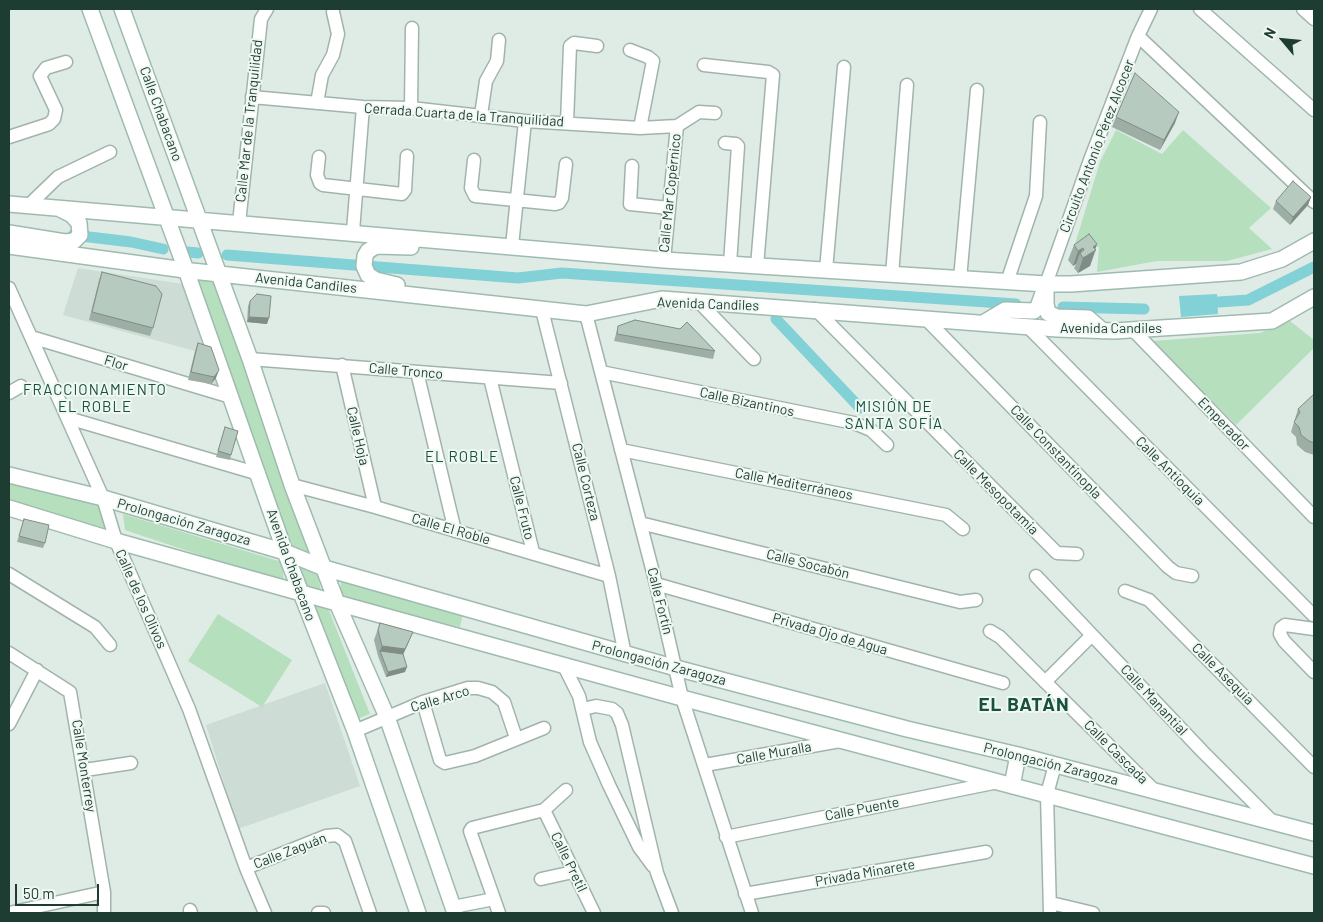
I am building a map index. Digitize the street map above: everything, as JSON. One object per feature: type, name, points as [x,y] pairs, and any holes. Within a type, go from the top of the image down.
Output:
[{"type":"main road","points":[[90,9],[166,216]]},
{"type":"main road","name":"Calle Chabacano","points":[[122,9],[199,219]]},
{"type":"main road","points":[[9,204],[30,204],[664,260],[1046,284],[1241,272],[1282,259],[1314,242]]},
{"type":"main road","points":[[9,233],[65,242],[74,241],[79,236],[80,226],[75,217],[53,207]]},
{"type":"main road","name":"Avenida Chabacano","points":[[166,216],[285,552],[354,731],[418,913]]},
{"type":"main road","name":"Avenida Chabacano","points":[[199,219],[250,358],[292,485],[337,604],[387,717],[454,910]]},
{"type":"main road","points":[[431,297],[404,286],[376,280],[368,274],[365,260],[373,247],[423,247],[435,240]]},
{"type":"main road","name":"Avenida Candiles","points":[[9,246],[186,270],[586,314],[662,299],[1027,326],[1133,330],[1272,321],[1314,297]]},
{"type":"main road","points":[[985,322],[1005,310],[1036,310],[1046,284]]},
{"type":"main road","points":[[1046,284],[1048,313],[1057,317],[1088,318],[1103,330]]},
{"type":"main road","name":"Prolongación Zaragoza","points":[[9,475],[103,498],[285,552],[324,568],[625,655],[1314,833]]},
{"type":"main road","name":"Prolongación Zaragoza","points":[[9,508],[116,541],[337,604],[842,741],[1314,866]]},
{"type":"main road","points":[[901,756],[907,729]]},
{"type":"main road","points":[[1005,784],[1018,755]]},
{"type":"street","name":"Circuito Antonio Pérez Alcocer","points":[[1046,284],[1090,160],[1138,36],[1151,9]]},
{"type":"street","points":[[1200,9],[1314,110]]},
{"type":"street","points":[[1302,9],[1314,19]]},
{"type":"street","points":[[317,103],[322,75],[334,52],[338,34],[333,12]]},
{"type":"street","name":"Calle Mar de la Tranquilidad","points":[[239,223],[252,97],[264,14]]},
{"type":"street","points":[[412,28],[412,108]]},
{"type":"street","points":[[1138,36],[1314,202]]},
{"type":"street","points":[[481,115],[486,81],[497,61],[499,40]]},
{"type":"street","points":[[567,123],[570,46],[574,43],[597,46]]},
{"type":"street","points":[[630,50],[651,60],[653,63],[640,128]]},
{"type":"street","points":[[9,137],[49,124],[54,119],[56,110],[40,76],[46,68],[66,62]]},
{"type":"street","points":[[704,65],[768,72],[773,76],[757,266]]},
{"type":"street","points":[[826,270],[844,67]]},
{"type":"street","points":[[892,274],[907,85]]},
{"type":"street","points":[[960,279],[978,90]]},
{"type":"street","name":"Cerrada Cuarta de la Tranquilidad","points":[[252,97],[363,107],[412,108],[525,121],[640,128],[677,126]]},
{"type":"street","points":[[353,232],[363,107]]},
{"type":"street","points":[[677,126],[699,112],[715,114]]},
{"type":"street","points":[[512,246],[525,121]]},
{"type":"street","points":[[1007,282],[1036,196],[1040,122]]},
{"type":"street","name":"Calle Mar Copérnico","points":[[664,260],[677,126]]},
{"type":"street","points":[[725,143],[738,146],[730,264]]},
{"type":"street","points":[[30,204],[58,177],[110,152]]},
{"type":"street","points":[[319,157],[317,175],[320,183],[402,194],[406,190],[407,156]]},
{"type":"street","points":[[474,160],[471,188],[475,196],[559,204],[562,198],[566,164]]},
{"type":"street","points":[[632,166],[630,204],[669,208]]},
{"type":"street","name":"Calle de los Olivos","points":[[9,288],[103,498],[116,541],[189,709],[246,868],[265,913]]},
{"type":"street","points":[[700,303],[754,359]]},
{"type":"street","name":"Calle Corteza","points":[[542,310],[609,576],[625,655]]},
{"type":"street","name":"Calle Mesopotamia","points":[[815,310],[1057,553],[1077,554]]},
{"type":"street","name":"Calle Fortín","points":[[586,314],[656,584],[682,698],[752,913]]},
{"type":"street","name":"Calle Constantinopla","points":[[925,318],[1168,567],[1176,572],[1192,576]]},
{"type":"street","name":"Calle Antioquia","points":[[1027,326],[1313,615]]},
{"type":"street","name":"Emperador","points":[[1133,330],[1314,517]]},
{"type":"street","name":"Flor","points":[[31,337],[231,397]]},
{"type":"street","name":"Calle Tronco","points":[[250,358],[561,384]]},
{"type":"street","name":"Calle Hoja","points":[[342,366],[375,507]]},
{"type":"street","points":[[417,372],[455,532]]},
{"type":"street","name":"Calle Bizantinos","points":[[601,372],[854,423],[871,430],[887,445]]},
{"type":"street","name":"Calle Fruto","points":[[490,378],[533,552]]},
{"type":"street","points":[[9,393],[21,386]]},
{"type":"street","points":[[68,418],[258,474]]},
{"type":"street","name":"Calle Mediterráneos","points":[[621,450],[946,515],[963,529]]},
{"type":"street","name":"Calle El Roble","points":[[292,485],[375,507],[455,532],[533,552],[609,576]]},
{"type":"street","name":"Calle Socabón","points":[[640,523],[960,602],[976,600]]},
{"type":"street","points":[[9,574],[95,627],[110,646]]},
{"type":"street","name":"Calle Manantial","points":[[1036,576],[1203,752],[1273,822]]},
{"type":"street","name":"Privada Ojo de Agua","points":[[656,584],[1003,683]]},
{"type":"street","name":"Calle Asequia","points":[[1125,591],[1149,600],[1314,767]]},
{"type":"street","points":[[1314,629],[1285,625],[1281,628],[1280,634],[1284,641],[1314,672]]},
{"type":"street","name":"Calle Cascada","points":[[990,631],[1000,637],[1156,792]]},
{"type":"street","points":[[1045,682],[1092,635]]},
{"type":"street","name":"Calle Monterrey","points":[[9,653],[70,692],[85,770],[104,892],[104,913]]},
{"type":"street","points":[[564,666],[571,676],[583,709],[590,742],[609,785],[639,847],[657,872]]},
{"type":"street","points":[[9,724],[36,670]]},
{"type":"street","name":"Calle Arco","points":[[354,731],[423,702],[468,688],[492,692],[504,702],[516,738]]},
{"type":"street","points":[[423,702],[440,760],[446,763],[476,756],[544,728]]},
{"type":"street","points":[[583,709],[596,706],[612,709],[622,725],[657,872],[672,913]]},
{"type":"street","name":"Calle Muralla","points":[[705,765],[842,741]]},
{"type":"street","points":[[85,770],[131,763]]},
{"type":"street","points":[[1056,765],[1047,794],[1050,908],[1093,913]]},
{"type":"street","name":"Calle Puente","points":[[726,837],[1005,784]]},
{"type":"street","points":[[499,913],[470,831],[472,828],[544,810],[566,790]]},
{"type":"street","name":"Calle Pretil","points":[[544,810],[594,913]]},
{"type":"street","name":"Calle Zaguán","points":[[246,868],[326,836],[337,835],[345,841],[370,913]]},
{"type":"street","name":"Privada Minarete","points":[[745,894],[986,852]]},
{"type":"street","points":[[541,879],[573,872]]},
{"type":"street","points":[[9,913],[104,892]]},
{"type":"street","points":[[454,910],[494,899]]},
{"type":"shaded area","points":[[78,268],[183,284],[218,383],[216,385],[188,380],[195,351],[63,315]]},
{"type":"shaded area","points":[[325,683],[360,786],[238,829],[206,725]]},
{"type":"green space","points":[[1116,130],[1162,154],[1183,130],[1271,208],[1249,228],[1272,249],[1227,261],[1157,261],[1097,272],[1099,247],[1075,244],[1100,162]]},
{"type":"green space","points":[[191,276],[216,278],[316,561],[287,549]]},
{"type":"green space","points":[[1290,321],[1314,340],[1314,348],[1236,425],[1153,341],[1260,333]]},
{"type":"green space","points":[[9,477],[98,503],[106,529],[9,501]]},
{"type":"green space","points":[[123,514],[282,562],[284,583],[125,530]]},
{"type":"green space","points":[[299,567],[317,573],[321,590],[304,586]]},
{"type":"green space","points":[[341,580],[463,614],[460,627],[340,599]]},
{"type":"green space","points":[[310,605],[328,608],[370,714],[352,721]]},
{"type":"green space","points":[[218,614],[292,660],[262,707],[188,661]]},
{"type":"water","points":[[1217,294],[1218,314],[1181,317],[1179,296]]},
{"type":"building","points":[[1135,73],[1179,112],[1164,140],[1116,117]]},
{"type":"building","points":[[1293,181],[1311,197],[1293,217],[1276,201]]},
{"type":"building","points":[[1089,234],[1097,244],[1093,247],[1096,250],[1083,258],[1080,253],[1084,250],[1083,248],[1078,251],[1074,245]]},
{"type":"building","points":[[102,272],[156,286],[162,294],[153,328],[92,312]]},
{"type":"building","points":[[257,294],[271,296],[269,318],[249,317],[250,301]]},
{"type":"building","points":[[635,320],[680,329],[687,322],[715,351],[617,334],[618,326]]},
{"type":"building","points":[[198,343],[211,347],[219,370],[214,377],[191,372]]},
{"type":"building","points":[[1314,394],[1314,443],[1301,435],[1299,427],[1294,422],[1300,412],[1298,409]]},
{"type":"building","points":[[225,427],[238,431],[231,455],[218,451]]},
{"type":"building","points":[[24,519],[49,525],[45,543],[19,536]]},
{"type":"building","points":[[380,623],[413,632],[405,649],[382,646],[378,630]]},
{"type":"building","points":[[380,651],[403,654],[407,667],[388,672]]},
{"type":"waterway","points":[[73,235],[131,242],[163,249]]},
{"type":"waterway","points":[[188,252],[198,253]]},
{"type":"waterway","points":[[227,255],[518,278],[562,273],[1016,304]]},
{"type":"waterway","points":[[1219,302],[1248,300],[1314,267]]},
{"type":"waterway","points":[[1063,307],[1144,309]]},
{"type":"waterway","points":[[776,319],[860,408]]},
{"type":"district","name":"FRACCIONAMIENTO EL ROBLE","points":[[95,398]]},
{"type":"district","name":"MISIÓN DE SANTA SOFÍA","points":[[894,416]]},
{"type":"district","name":"EL ROBLE","points":[[462,457]]},
{"type":"district","name":"EL BATÁN","points":[[1024,705]]}]
